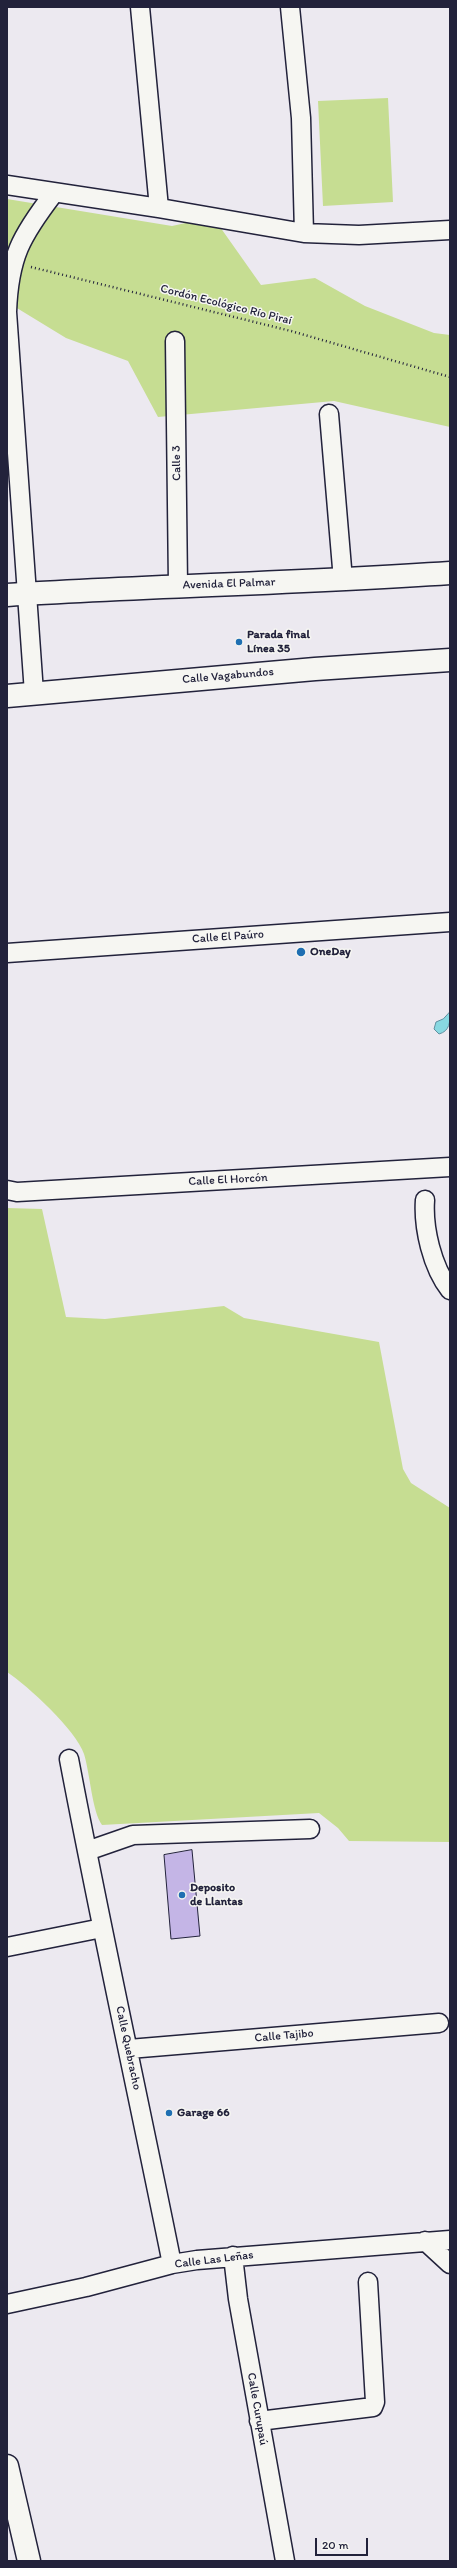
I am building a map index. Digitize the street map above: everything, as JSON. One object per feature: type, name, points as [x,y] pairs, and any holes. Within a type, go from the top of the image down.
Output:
[{"type":"street","points":[[140,7],[159,208]]},
{"type":"street","points":[[290,7],[302,125],[304,233]]},
{"type":"street","points":[[7,185],[159,208],[304,233],[359,235],[450,230]]},
{"type":"street","points":[[34,693],[17,594],[7,312],[8,286],[13,262],[31,223],[54,193]]},
{"type":"street","name":"Calle 3","points":[[175,342],[178,585]]},
{"type":"street","points":[[329,414],[342,580]]},
{"type":"street","name":"Avenida El Palmar","points":[[17,594],[178,585],[342,580],[450,573]]},
{"type":"street","name":"Calle Vagabundos","points":[[7,696],[308,669],[450,660]]},
{"type":"street","name":"Calle El Paúro","points":[[7,953],[450,922]]},
{"type":"street","name":"Calle El Horcón","points":[[7,1190],[24,1192],[450,1167]]},
{"type":"street","points":[[425,1200],[424,1213],[427,1232],[436,1264],[450,1290]]},
{"type":"street","name":"Calle Quebracho","points":[[69,1759],[102,1928],[129,2049],[172,2264]]},
{"type":"street","points":[[87,1851],[133,1835],[310,1829]]},
{"type":"street","points":[[7,1947],[102,1928]]},
{"type":"street","name":"Calle Tajibo","points":[[129,2049],[439,2023]]},
{"type":"street","name":"Calle Las Leñas","points":[[7,2304],[86,2287],[172,2264],[233,2256],[450,2240]]},
{"type":"street","points":[[425,2241],[450,2264]]},
{"type":"street","name":"Calle Curupaú","points":[[233,2256],[259,2421],[285,2561]]},
{"type":"street","points":[[259,2421],[373,2407],[376,2402],[368,2282]]},
{"type":"street","points":[[7,2466],[29,2561]]},
{"type":"path","name":"Cordón Ecológico Río Piraí","points":[[13,262],[290,330],[450,377]]},
{"type":"green space","points":[[388,98],[393,202],[323,206],[318,101]]},
{"type":"green space","points":[[7,199],[172,226],[213,217],[261,285],[315,278],[365,306],[434,333],[450,335],[450,427],[334,401],[158,417],[128,361],[66,338],[7,302]]},
{"type":"green space","points":[[7,1208],[42,1209],[66,1317],[105,1319],[224,1306],[244,1318],[379,1342],[403,1469],[411,1483],[450,1508],[450,1842],[349,1841],[338,1828],[319,1813],[102,1825],[93,1801],[86,1762],[79,1744],[72,1733],[50,1709],[27,1687],[7,1672]]},
{"type":"water","points":[[450,1012],[447,1028],[443,1033],[439,1034],[434,1029],[436,1022],[443,1019]]},
{"type":"building","name":"Deposito de Llantas","points":[[192,1850],[200,1936],[171,1939],[164,1855]]},
{"type":"place","name":"Parada final Línea 35","points":[[239,642]]},
{"type":"place","name":"OneDay","points":[[301,952]]},
{"type":"place","name":"Deposito de Llantas","points":[[182,1895]]},
{"type":"place","name":"Garage 66","points":[[169,2113]]}]
